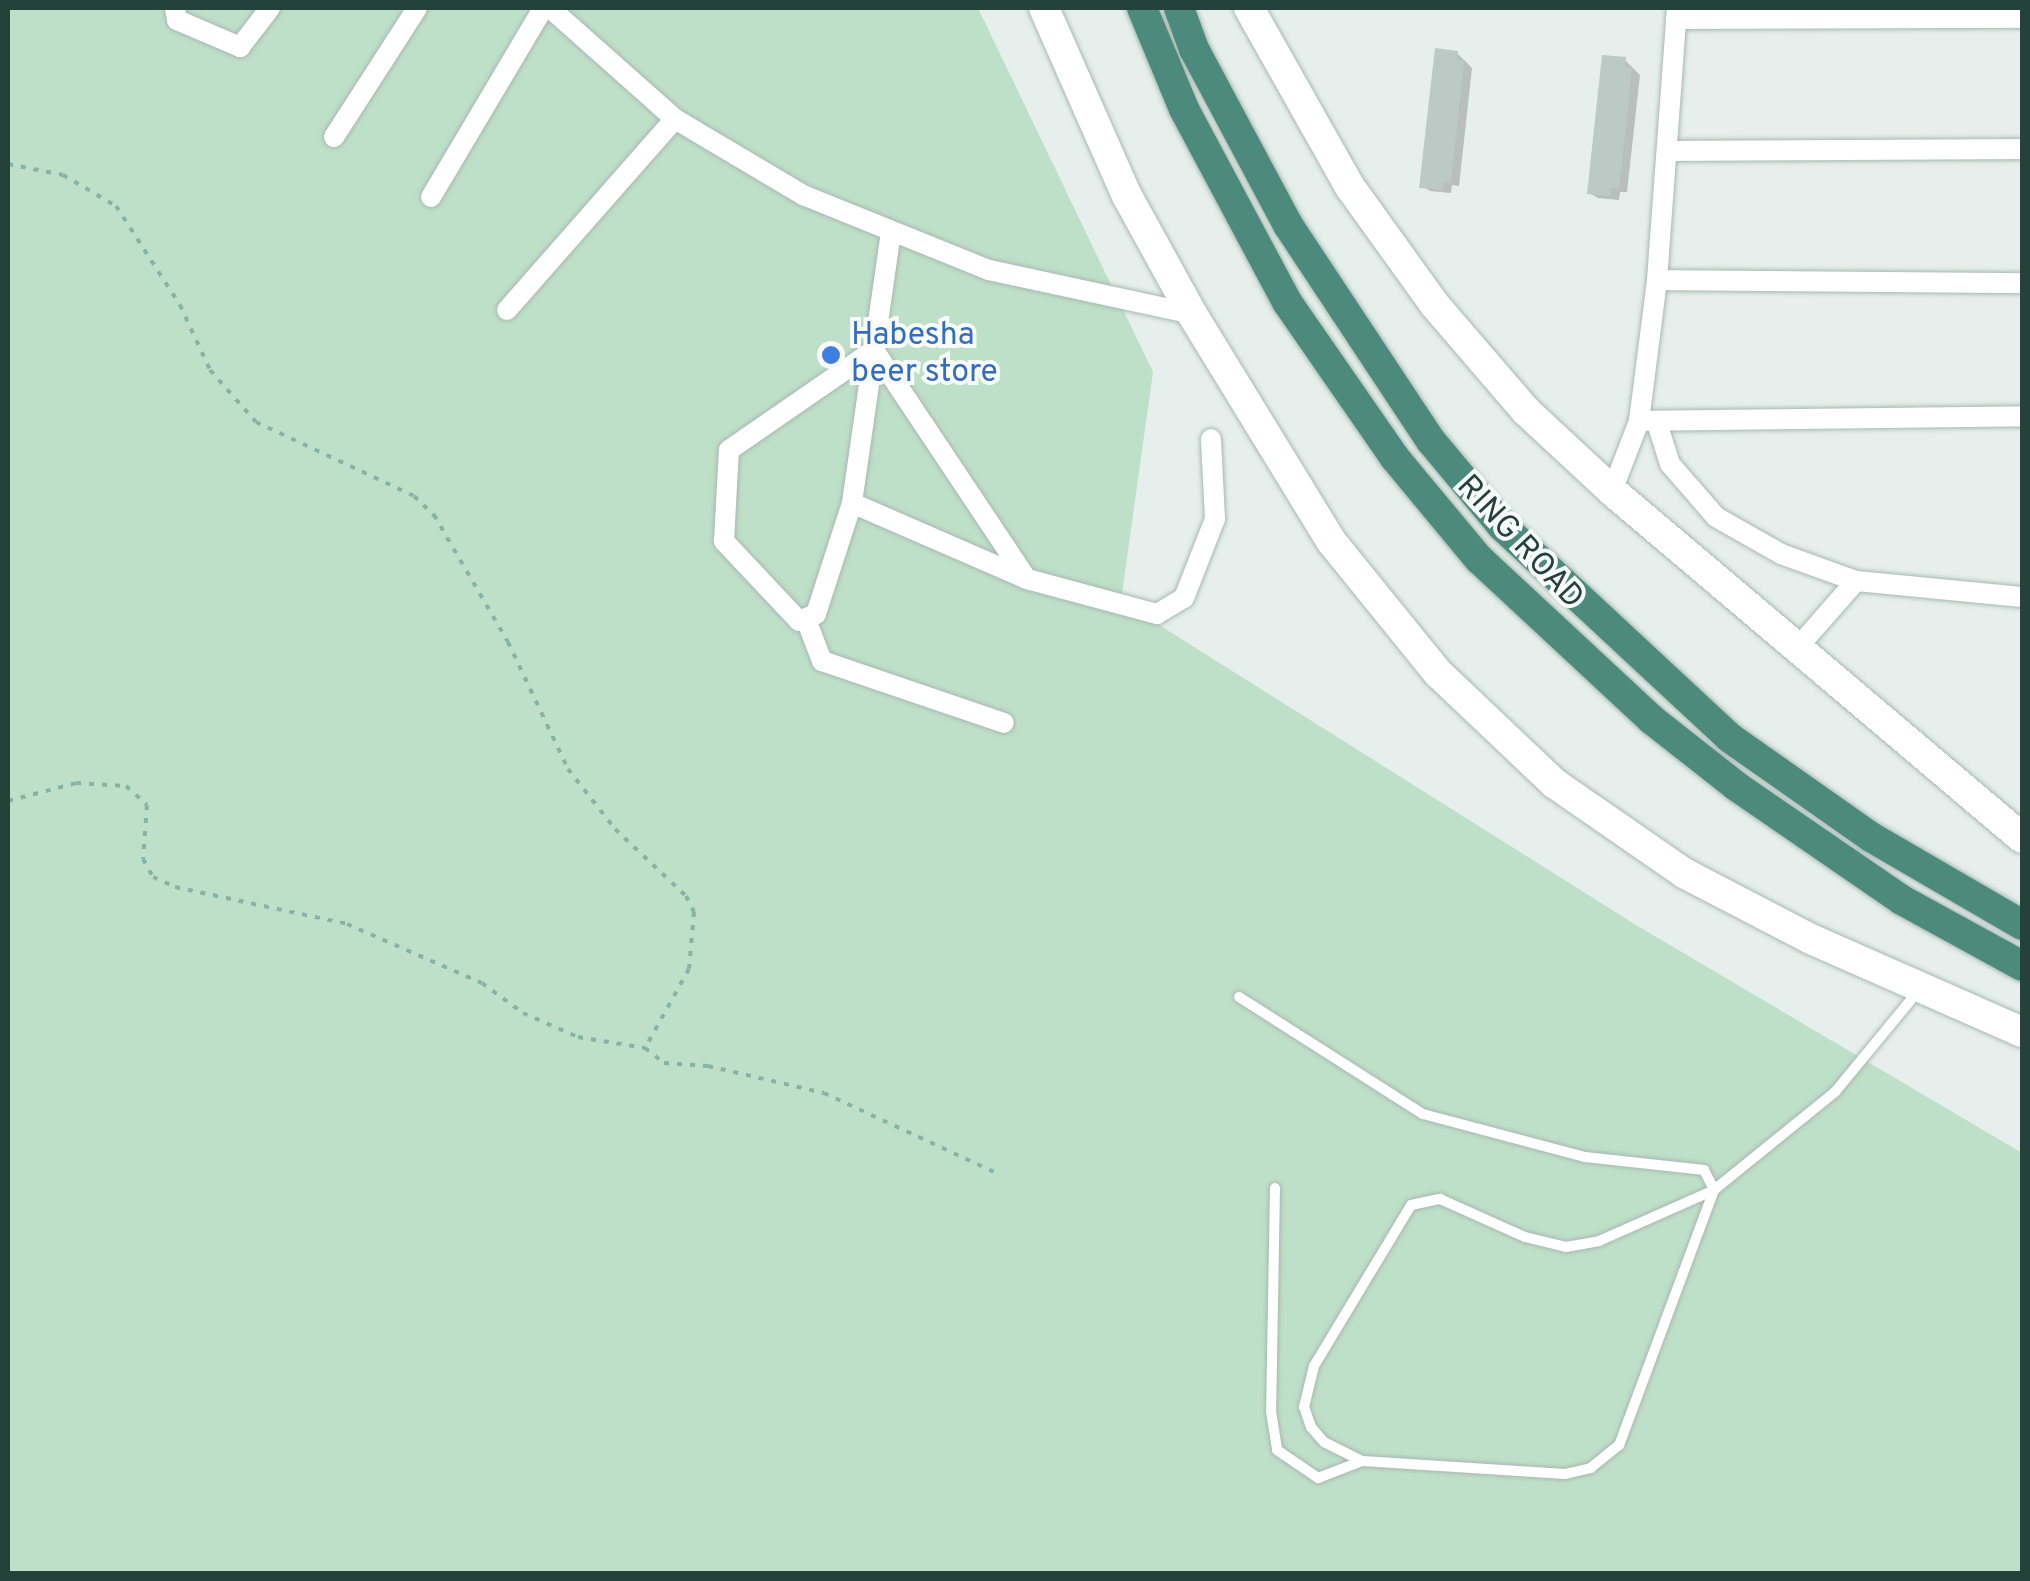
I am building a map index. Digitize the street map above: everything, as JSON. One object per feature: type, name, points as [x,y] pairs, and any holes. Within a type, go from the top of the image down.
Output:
[{"type":"highway","name":"RING ROAD","points":[[1142,8],[1184,109],[1287,302],[1396,458],[1479,559],[1626,697],[1749,796],[1902,900],[2022,966]]},
{"type":"highway","name":"RING ROAD","points":[[1179,8],[1194,49],[1288,225],[1432,441],[1502,526],[1730,738],[1872,836],[2022,925]]},
{"type":"main road","points":[[1044,8],[1126,194],[1192,314],[1331,541],[1405,638],[1480,717],[1554,783],[1684,873],[1921,988],[2022,1032]]},
{"type":"main road","points":[[1249,8],[1332,157],[1434,304],[1526,412],[1612,492],[2022,838]]},
{"type":"street","points":[[174,8],[177,20],[240,47],[270,8]]},
{"type":"street","points":[[334,138],[417,8]]},
{"type":"street","points":[[430,197],[546,8],[675,118],[803,195],[990,270],[1192,314]]},
{"type":"street","points":[[1612,492],[1648,422],[1676,13],[2022,18]]},
{"type":"street","points":[[507,310],[675,118]]},
{"type":"street","points":[[1667,151],[2022,149]]},
{"type":"street","points":[[891,232],[852,502],[808,622],[822,662],[1004,723]]},
{"type":"street","points":[[1658,280],[2022,283]]},
{"type":"street","points":[[874,350],[1027,578]]},
{"type":"street","points":[[808,622],[799,622],[724,541],[729,450],[874,350]]},
{"type":"street","points":[[1648,422],[2022,416]]},
{"type":"street","points":[[1648,422],[1670,464],[1716,517],[1781,554],[1856,581],[2022,596]]},
{"type":"street","points":[[852,502],[1027,578],[1156,614],[1171,610],[1184,598],[1215,519],[1211,439]]},
{"type":"street","points":[[1799,646],[1856,581]]},
{"type":"lane","points":[[1714,1190],[1620,1444],[1590,1468],[1565,1474],[1362,1461],[1324,1442],[1311,1427],[1306,1386],[1411,1205],[1440,1200],[1525,1237],[1566,1247],[1599,1241],[1714,1190],[1835,1092],[1921,988]]},
{"type":"lane","points":[[1239,998],[1423,1114],[1611,1162],[1694,1165],[1714,1190]]},
{"type":"lane","points":[[1275,1188],[1271,1411],[1277,1450],[1318,1478],[1362,1461]]},
{"type":"path","points":[[8,164],[63,175],[116,206],[180,306],[210,370],[256,422],[414,496],[434,515],[508,642],[568,770],[615,829],[686,896],[694,912],[689,969],[645,1048]]},
{"type":"path","points":[[8,801],[76,783],[126,786],[147,805],[143,859],[153,876],[347,924],[482,984],[523,1012],[578,1037],[645,1048],[664,1062],[708,1066],[824,1093],[994,1172]]},
{"type":"green space","points":[[8,8],[978,8],[1153,372],[1121,601],[1636,925],[2022,1153],[2022,1573],[8,1574]]},
{"type":"building","points":[[1435,48],[1458,51],[1457,60],[1464,61],[1451,182],[1444,181],[1443,190],[1419,188]]},
{"type":"building","points":[[1602,55],[1626,57],[1625,67],[1632,68],[1619,189],[1611,188],[1610,196],[1587,194]]},
{"type":"place","name":"Habesha beer store","points":[[831,355]]}]
